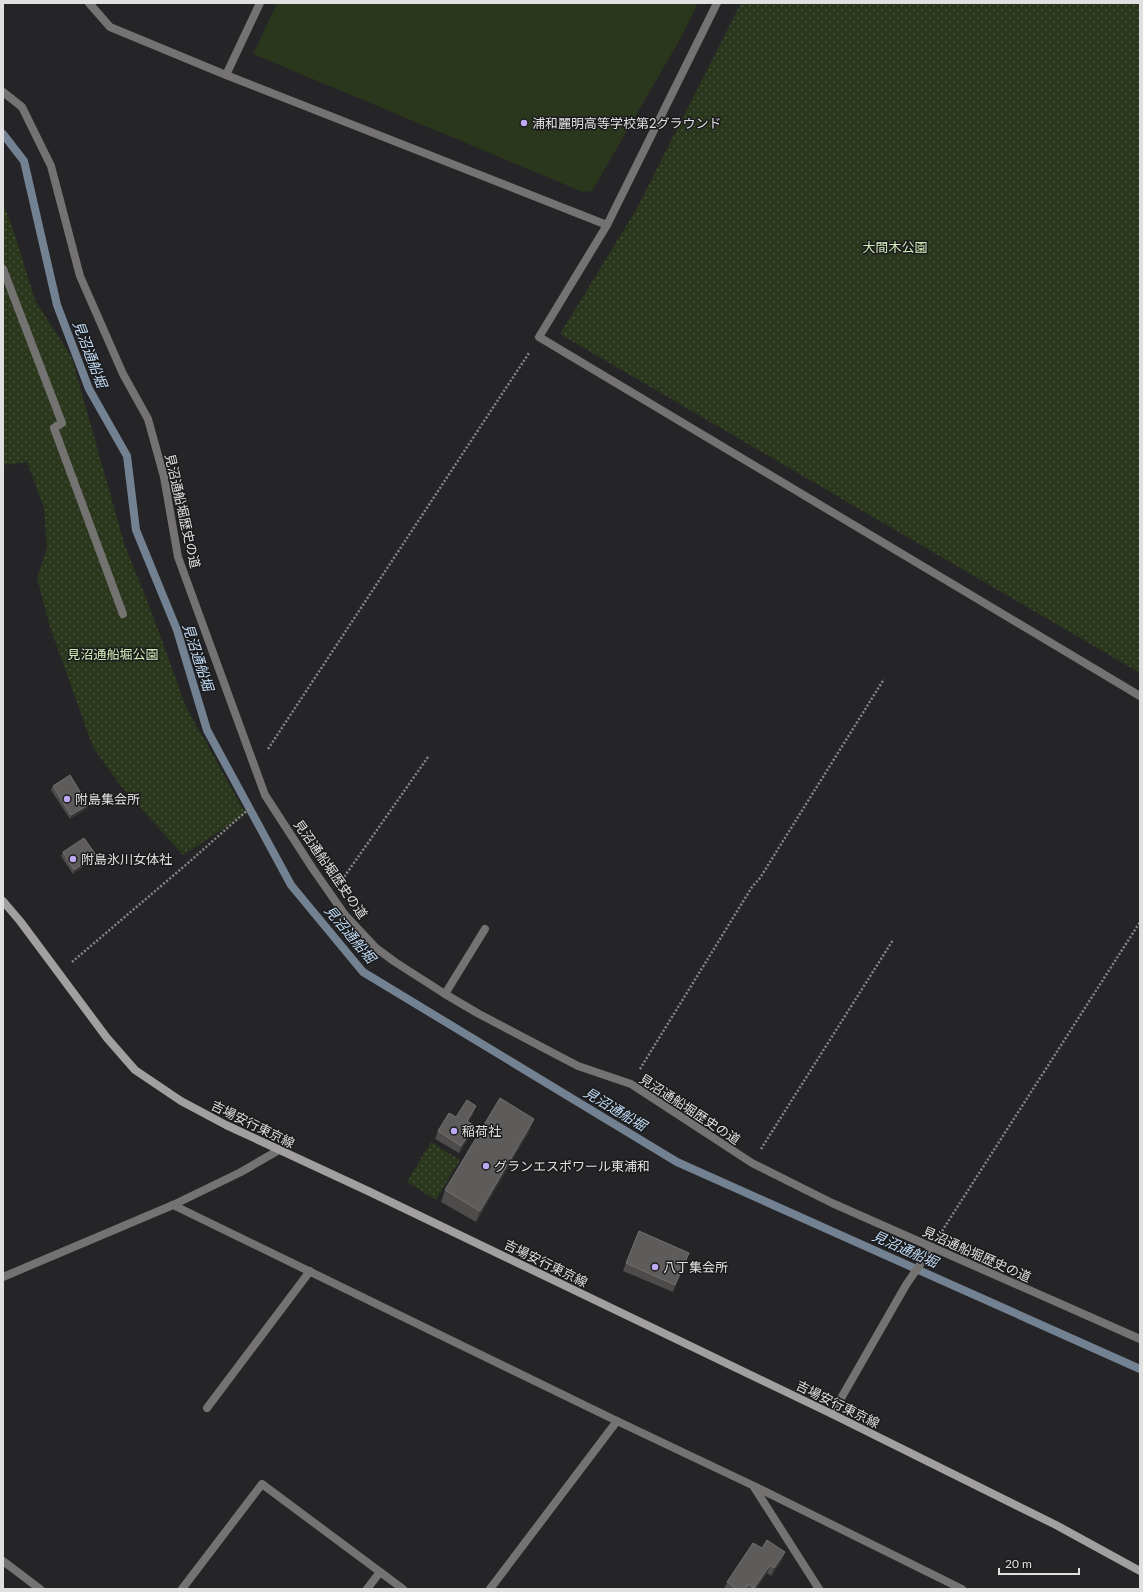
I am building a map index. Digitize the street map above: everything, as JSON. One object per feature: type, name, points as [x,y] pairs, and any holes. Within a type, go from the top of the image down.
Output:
[{"type":"main road","name":"吉場安行東京線","points":[[3,901],[20,921],[107,1038],[135,1070],[181,1101],[226,1125],[368,1191],[832,1414],[1056,1525],[1140,1571]]},
{"type":"street","points":[[89,3],[110,27],[226,75],[607,226]]},
{"type":"street","points":[[226,75],[260,3]]},
{"type":"street","points":[[718,3],[607,226],[539,337],[1140,696]]},
{"type":"street","name":"見沼通船堀歴史の道","points":[[3,92],[22,107],[51,166],[80,276],[123,374],[148,419],[164,477],[178,557],[265,795],[345,915],[376,948],[445,994],[479,1014],[578,1066],[631,1084],[752,1163],[832,1203],[1140,1339]]},
{"type":"street","points":[[3,269],[62,423],[54,428],[123,614]]},
{"type":"street","points":[[445,994],[485,929]]},
{"type":"street","points":[[3,1277],[173,1205],[241,1172],[279,1150]]},
{"type":"street","points":[[173,1205],[310,1270],[617,1422],[754,1486],[962,1589]]},
{"type":"street","points":[[832,1414],[906,1286],[932,1247]]},
{"type":"street","points":[[207,1408],[310,1270]]},
{"type":"street","points":[[490,1589],[617,1422]]},
{"type":"street","points":[[182,1589],[262,1484],[402,1589]]},
{"type":"street","points":[[754,1486],[819,1589]]},
{"type":"street","points":[[3,1561],[40,1589]]},
{"type":"street","points":[[367,1589],[380,1572]]},
{"type":"path","points":[[255,768],[539,337]]},
{"type":"path","points":[[631,1084],[752,887],[764,871],[884,679]]},
{"type":"path","points":[[331,896],[428,757]]},
{"type":"path","points":[[59,973],[245,813]]},
{"type":"path","points":[[932,1247],[1140,922]]},
{"type":"path","points":[[752,1163],[894,940]]},
{"type":"green space","name":"浦和麗明高等学校第2グラウンド","points":[[277,3],[698,3],[683,34],[592,191],[583,192],[253,54]]},
{"type":"green space","name":"大間木公園","points":[[741,3],[1140,3],[1140,673],[560,334],[636,210]]},
{"type":"green space","name":"見沼通船堀公園","points":[[3,203],[13,229],[35,300],[72,358],[124,543],[149,605],[186,707],[246,814],[183,855],[120,785],[93,747],[50,627],[37,578],[47,548],[44,508],[27,462],[3,465]]},
{"type":"green space","points":[[431,1142],[460,1160],[436,1200],[407,1182]]},
{"type":"building","points":[[70,775],[88,805],[71,815],[53,786]]},
{"type":"building","points":[[84,838],[96,855],[74,870],[63,852]]},
{"type":"building","name":"グランエスポワール東浦和","points":[[500,1098],[534,1119],[480,1211],[445,1190]]},
{"type":"building","name":"稲荷社","points":[[467,1100],[476,1106],[467,1121],[474,1126],[461,1146],[438,1131],[449,1113],[456,1117]]},
{"type":"building","points":[[639,1231],[689,1253],[675,1285],[626,1263]]},
{"type":"building","points":[[767,1540],[785,1552],[774,1568],[770,1565],[754,1588],[748,1584],[745,1589],[737,1589],[727,1582],[753,1543],[762,1548]]},
{"type":"waterway","name":"見沼通船堀","points":[[3,134],[24,161],[57,305],[89,389],[127,456],[136,530],[177,630],[207,730],[291,885],[363,972],[677,1162],[1140,1369]]},
{"type":"place","name":"浦和麗明高等学校第2グラウンド","points":[[524,123]]},
{"type":"place","name":"附島集会所","points":[[67,799]]},
{"type":"place","name":"附島氷川女体社","points":[[73,859]]},
{"type":"place","name":"稲荷社","points":[[454,1131]]},
{"type":"place","name":"グランエスポワール東浦和","points":[[486,1166]]},
{"type":"place","name":"八丁集会所","points":[[655,1267]]}]
